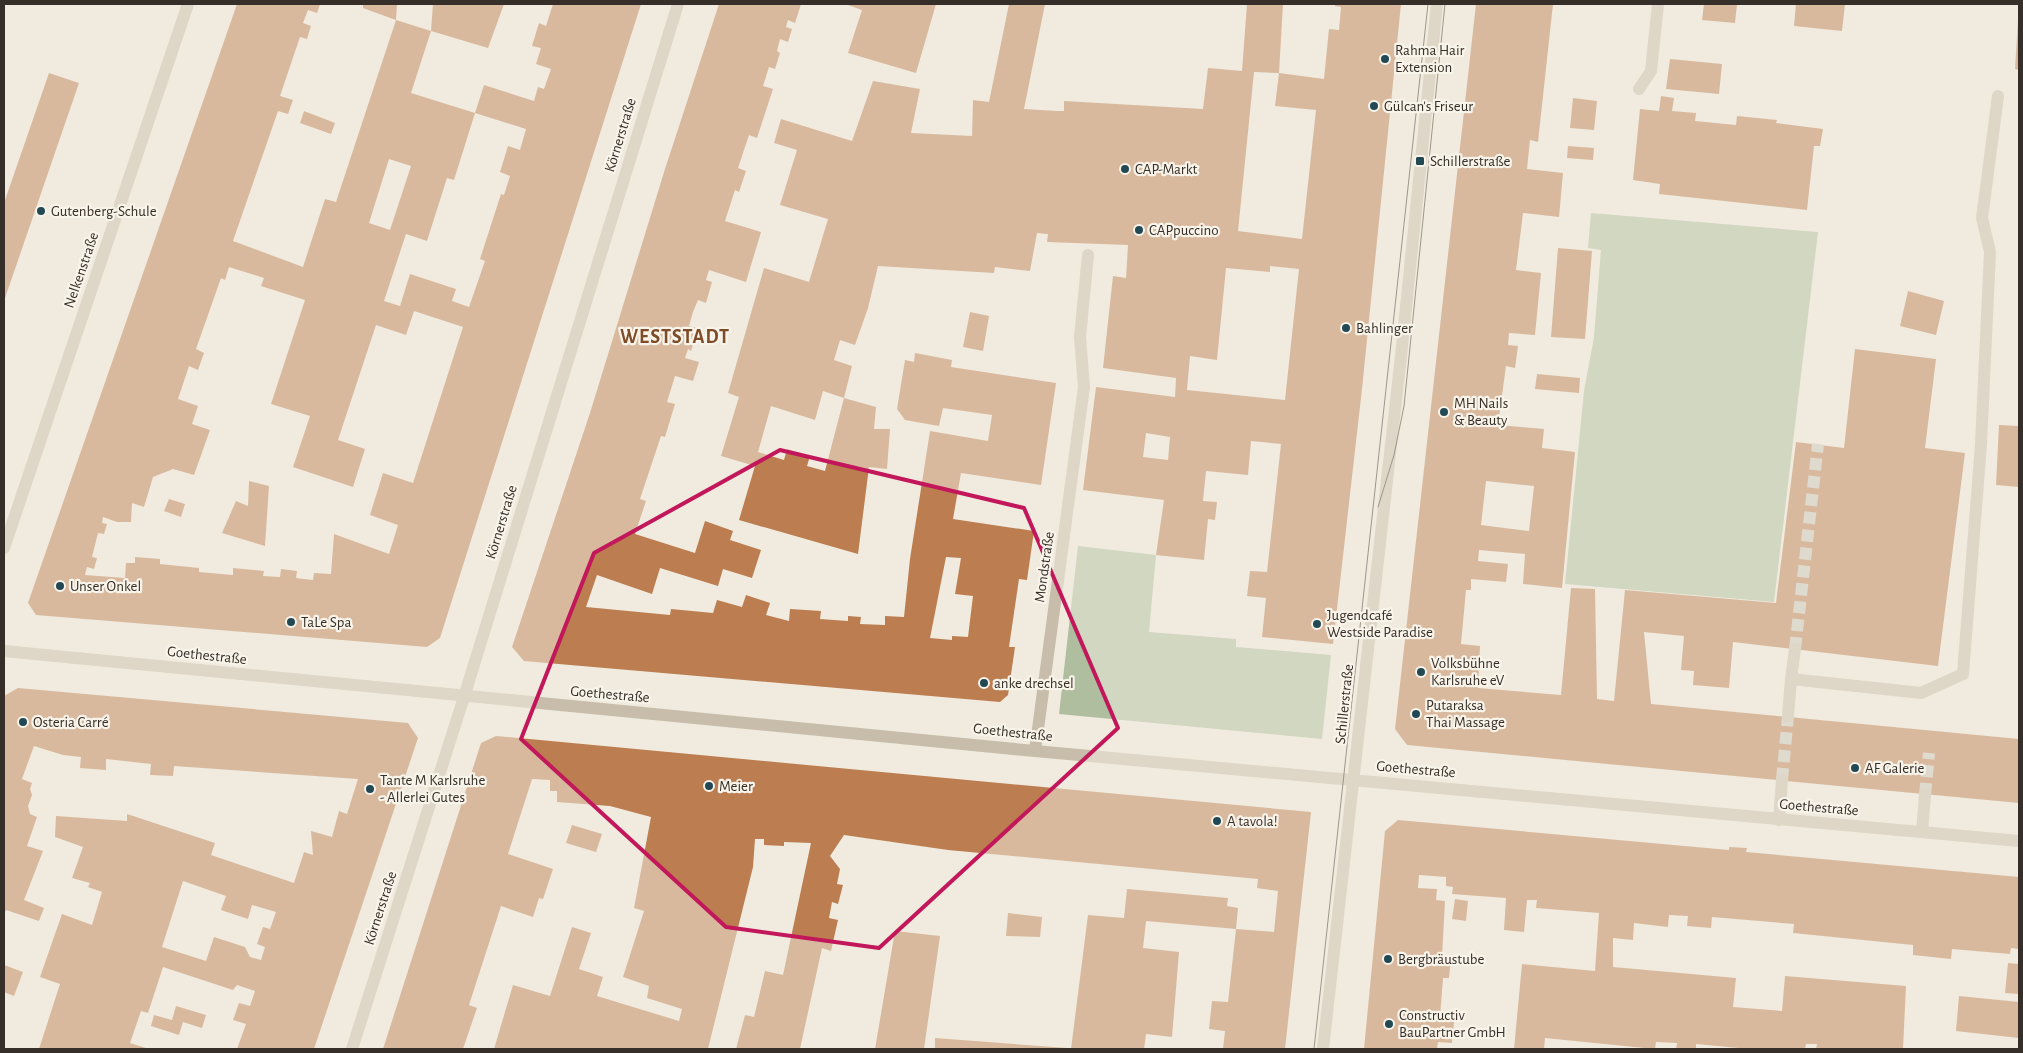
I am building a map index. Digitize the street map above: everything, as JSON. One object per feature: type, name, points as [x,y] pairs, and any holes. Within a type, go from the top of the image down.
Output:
[{"type":"street","name":"Nelkenstraße","points":[[4,548],[188,4]]},
{"type":"street","name":"Körnerstraße","points":[[352,1049],[464,697],[678,4]]},
{"type":"street","name":"Schillerstraße","points":[[1323,1049],[1437,4]]},
{"type":"street","points":[[1639,89],[1651,71],[1658,4]]},
{"type":"street","points":[[1791,679],[1921,693],[1963,674],[1981,444],[1990,252],[1982,218],[1998,96]]},
{"type":"street","name":"Mondstraße","points":[[1035,751],[1084,387],[1080,337],[1088,255]]},
{"type":"street","points":[[1788,716],[1794,649]]},
{"type":"street","name":"Goethestraße","points":[[4,651],[1035,751],[2019,841]]},
{"type":"street","points":[[1779,820],[1782,780]]},
{"type":"street","points":[[1922,832],[1926,795]]},
{"type":"highlighted area","points":[[780,450],[1024,508],[1118,728],[879,948],[726,927],[521,739],[594,553]]},
{"type":"green space","points":[[1591,213],[1818,232],[1774,602],[1565,584],[1584,391],[1594,337],[1601,250],[1588,248]]},
{"type":"green space","points":[[1078,546],[1156,555],[1149,632],[1236,639],[1236,647],[1331,655],[1322,739],[1059,714]]},
{"type":"building","points":[[237,4],[320,4],[317,13],[308,10],[303,23],[311,26],[307,39],[300,37],[280,96],[293,100],[288,114],[278,111],[233,241],[303,267],[325,199],[336,202],[396,20],[431,31],[411,93],[475,113],[484,85],[534,101],[538,87],[544,89],[551,69],[536,64],[541,48],[532,46],[539,23],[546,26],[553,4],[641,4],[440,638],[427,647],[36,615],[28,603]],"holes":[[[475,113],[526,129],[520,150],[508,146],[500,172],[510,176],[504,195],[501,194],[480,259],[485,261],[469,307],[452,301],[456,289],[410,274],[400,306],[384,301],[406,234],[427,241],[447,178],[454,180]],[[389,159],[411,166],[390,230],[369,223]],[[229,267],[264,278],[261,286],[305,300],[271,404],[310,416],[293,467],[353,487],[365,449],[338,440],[376,325],[406,335],[414,311],[463,327],[413,483],[383,473],[370,515],[398,525],[389,554],[334,534],[331,574],[314,573],[313,580],[296,578],[297,571],[281,569],[280,577],[263,576],[264,571],[233,568],[233,575],[199,572],[199,568],[160,564],[160,559],[135,557],[135,563],[126,563],[125,578],[85,575],[87,567],[94,569],[97,558],[92,557],[98,533],[104,534],[107,524],[102,523],[103,517],[117,522],[131,522],[132,503],[144,507],[153,477],[173,469],[194,475],[210,430],[192,424],[198,406],[178,399],[189,366],[198,370],[204,353],[196,349],[221,278],[225,280]]]},
{"type":"building","points":[[363,4],[397,4],[396,20],[363,8]]},
{"type":"building","points":[[433,4],[504,4],[488,48],[431,31]]},
{"type":"building","points":[[719,4],[801,4],[795,23],[788,20],[786,27],[792,29],[788,42],[780,39],[777,51],[780,53],[775,69],[769,67],[763,86],[773,89],[757,138],[749,135],[738,168],[746,171],[739,192],[735,190],[725,221],[761,232],[746,282],[709,270],[706,280],[712,282],[706,303],[698,300],[693,312],[689,326],[698,328],[691,351],[688,349],[685,358],[699,362],[693,381],[675,376],[667,402],[675,404],[665,437],[661,436],[640,499],[646,501],[635,534],[695,553],[705,521],[733,531],[730,540],[761,550],[752,578],[723,569],[718,586],[660,568],[652,594],[597,575],[586,607],[670,615],[671,609],[713,613],[717,600],[742,607],[746,595],[770,603],[766,615],[789,621],[790,609],[821,611],[820,619],[848,621],[848,616],[861,617],[860,624],[885,625],[885,616],[904,617],[910,559],[930,431],[988,441],[992,415],[943,408],[939,426],[905,420],[897,409],[905,360],[914,362],[915,353],[952,360],[951,367],[1056,383],[1041,485],[961,473],[953,519],[1034,531],[1027,580],[1019,579],[1009,647],[1015,647],[1008,695],[1000,702],[524,661],[512,647],[590,413],[665,169]],"holes":[[[946,557],[961,558],[955,594],[973,596],[968,637],[952,636],[952,640],[930,638]]]},
{"type":"building","points":[[845,4],[936,4],[916,73],[848,53],[862,10]]},
{"type":"building","points":[[1009,4],[1045,4],[1024,109],[1064,111],[1064,101],[1203,109],[1208,68],[1242,71],[1247,4],[1283,4],[1279,73],[1324,79],[1329,29],[1339,30],[1341,7],[1335,6],[1335,4],[1401,4],[1362,389],[1333,644],[1262,637],[1266,598],[1247,596],[1250,571],[1267,572],[1281,444],[1251,441],[1248,475],[1206,471],[1203,501],[1217,502],[1215,520],[1208,519],[1204,560],[1156,555],[1164,500],[1083,490],[1096,387],[1175,397],[1176,378],[1103,368],[1113,276],[1126,278],[1128,245],[1047,242],[1048,234],[1037,233],[1030,271],[995,267],[994,273],[878,266],[868,308],[855,345],[840,340],[834,360],[852,366],[844,398],[876,407],[874,429],[890,429],[887,469],[869,467],[858,554],[739,520],[755,466],[721,456],[739,397],[728,393],[764,268],[809,282],[828,219],[780,205],[797,150],[774,143],[781,119],[852,141],[873,81],[920,89],[911,133],[972,136],[973,100],[989,102]],"holes":[[[1254,72],[1279,73],[1275,106],[1316,110],[1302,239],[1238,231]],[[1270,266],[1299,269],[1285,400],[1187,390],[1190,356],[1217,360],[1226,268],[1270,272]],[[823,391],[844,398],[825,471],[807,466],[810,456],[787,449],[784,460],[758,452],[771,406],[815,420]],[[1146,433],[1170,437],[1168,460],[1143,457]]]},
{"type":"building","points":[[1476,4],[1553,4],[1538,142],[1530,140],[1527,169],[1563,173],[1559,217],[1523,213],[1516,270],[1541,273],[1535,335],[1509,333],[1508,345],[1518,346],[1515,368],[1506,366],[1498,425],[1544,429],[1542,448],[1575,452],[1562,588],[1523,584],[1525,554],[1479,550],[1478,561],[1508,564],[1506,582],[1471,579],[1471,590],[1466,590],[1461,644],[1480,646],[1478,688],[1561,695],[1571,588],[1595,589],[1597,699],[1614,701],[1625,590],[1776,603],[1796,442],[1844,448],[1855,349],[1936,359],[1925,448],[1965,453],[1938,666],[1733,642],[1729,688],[1693,685],[1694,671],[1681,670],[1684,636],[1644,632],[1651,704],[2019,739],[2019,803],[1407,745],[1395,729]],"holes":[[[1486,481],[1534,486],[1529,531],[1481,525]]]},
{"type":"building","points":[[1704,4],[1737,4],[1735,23],[1702,20]]},
{"type":"building","points":[[1796,4],[1845,4],[1842,31],[1794,26]]},
{"type":"building","points":[[2019,21],[2019,70],[2015,69]]},
{"type":"building","points":[[1670,59],[1722,64],[1719,94],[1666,89]]},
{"type":"building","points":[[49,73],[79,83],[4,301],[4,203]]},
{"type":"building","points":[[1661,96],[1674,98],[1672,111],[1696,113],[1695,121],[1736,125],[1737,116],[1777,120],[1776,123],[1823,129],[1820,146],[1814,146],[1807,210],[1659,194],[1660,184],[1633,180],[1640,109],[1659,111]]},
{"type":"building","points":[[1573,98],[1597,101],[1594,130],[1570,128]]},
{"type":"building","points":[[304,111],[335,123],[331,134],[300,123]]},
{"type":"building","points":[[1568,146],[1594,148],[1593,160],[1567,158]]},
{"type":"building","points":[[1558,248],[1592,251],[1585,339],[1551,337]]},
{"type":"building","points":[[1908,291],[1944,301],[1936,335],[1900,326]]},
{"type":"building","points":[[970,312],[989,316],[983,351],[963,347]]},
{"type":"building","points":[[1537,374],[1580,378],[1579,393],[1535,389]]},
{"type":"building","points":[[1999,425],[2019,426],[2019,487],[1996,485]]},
{"type":"building","points":[[249,481],[269,486],[265,546],[222,533],[236,501],[248,506]]},
{"type":"building","points":[[169,499],[185,504],[181,517],[164,511]]},
{"type":"building","points":[[18,688],[408,723],[418,738],[314,1049],[237,1049],[246,1024],[233,1020],[239,1003],[250,1006],[255,991],[237,985],[233,990],[163,967],[148,1013],[141,1011],[130,1043],[149,1049],[39,1049],[60,984],[40,977],[62,914],[92,925],[102,892],[88,887],[90,883],[72,878],[83,847],[55,837],[56,816],[127,821],[127,814],[215,843],[211,855],[294,883],[304,852],[313,855],[311,831],[332,837],[339,811],[347,814],[358,779],[174,766],[173,776],[150,775],[151,764],[106,759],[106,770],[80,768],[81,757],[63,755],[34,746],[22,779],[32,783],[30,789],[32,795],[28,806],[30,814],[37,817],[27,846],[43,851],[24,900],[44,908],[39,921],[6,910],[4,914],[4,696]],"holes":[[[183,881],[226,896],[221,910],[248,919],[252,905],[276,912],[270,929],[263,927],[257,944],[265,947],[261,960],[250,957],[245,947],[214,937],[206,961],[162,947]]]},
{"type":"building","points":[[496,736],[1311,812],[1285,1049],[1223,1049],[1225,1031],[1209,1029],[1212,1001],[1228,1002],[1236,929],[1274,932],[1278,891],[1257,888],[1258,879],[948,850],[844,835],[830,856],[840,869],[837,884],[843,885],[838,904],[832,902],[829,918],[838,920],[831,951],[822,948],[800,1049],[736,1049],[745,1015],[754,1017],[765,971],[783,975],[811,843],[784,842],[784,846],[764,845],[764,839],[755,839],[753,867],[708,1049],[494,1049],[513,985],[550,996],[572,927],[591,933],[579,969],[603,977],[597,996],[679,1021],[682,1009],[647,998],[649,986],[623,977],[644,911],[634,908],[651,817],[610,806],[557,802],[557,791],[550,791],[550,780],[532,779],[508,854],[553,869],[543,899],[539,898],[533,917],[501,906],[469,1005],[477,1008],[463,1049],[383,1049],[481,743]]},
{"type":"building","points":[[1398,820],[1729,850],[1729,847],[1747,848],[1746,852],[2019,877],[2019,949],[2011,948],[2010,954],[1952,949],[1951,959],[1913,955],[1913,945],[1793,933],[1794,924],[1712,917],[1711,928],[1687,926],[1688,916],[1669,915],[1668,927],[1634,923],[1633,940],[1613,938],[1613,967],[1736,978],[1733,1007],[1782,1011],[1785,976],[1906,986],[1903,1049],[1816,1049],[1817,1044],[1806,1044],[1805,1049],[1749,1049],[1696,1044],[1696,1049],[1676,1049],[1677,1043],[1656,1042],[1654,1049],[1545,1038],[1544,1049],[1514,1049],[1522,964],[1595,971],[1599,913],[1536,908],[1537,900],[1527,900],[1524,932],[1504,930],[1506,898],[1452,894],[1453,887],[1446,886],[1446,877],[1419,875],[1418,888],[1437,889],[1436,900],[1445,901],[1442,957],[1451,957],[1449,978],[1443,978],[1440,1017],[1447,1015],[1454,1022],[1452,1043],[1438,1042],[1437,1049],[1364,1049],[1385,831]]},
{"type":"building","points":[[572,825],[602,834],[596,852],[566,843]]},
{"type":"building","points":[[1127,889],[1228,898],[1227,906],[1238,908],[1236,929],[1146,921],[1143,948],[1179,952],[1172,1037],[1146,1034],[1144,1049],[1071,1049],[1088,915],[1124,918]]},
{"type":"building","points":[[1455,899],[1468,901],[1466,921],[1452,919]]},
{"type":"building","points":[[1008,913],[1042,917],[1040,937],[1006,936]]},
{"type":"building","points":[[895,931],[940,936],[924,1049],[875,1049]]},
{"type":"building","points":[[2008,963],[2019,964],[2019,994],[2005,993]]},
{"type":"building","points":[[4,965],[23,972],[14,996],[4,992]]},
{"type":"building","points":[[1959,996],[2019,1002],[2019,1038],[1956,1031]]},
{"type":"building","points":[[176,1006],[206,1015],[202,1028],[183,1022],[179,1035],[151,1026],[154,1015],[172,1020]]},
{"type":"building","points":[[935,1038],[1067,1048],[1067,1049],[935,1049]]},
{"type":"tunnel","points":[[1795,649],[1818,444]]},
{"type":"tunnel","points":[[1782,780],[1788,716]]},
{"type":"tunnel","points":[[1925,795],[1929,753]]},
{"type":"tram line","points":[[1314,1049],[1428,4]]},
{"type":"tram line","points":[[1378,507],[1394,455],[1404,406],[1445,4]]},
{"type":"place","name":"Rahma Hair Extension","points":[[1385,59]]},
{"type":"place","name":"Gülcan's Friseur","points":[[1374,106]]},
{"type":"place","name":"Schillerstraße","points":[[1420,161]]},
{"type":"place","name":"CAP-Markt","points":[[1125,169]]},
{"type":"place","name":"Gutenberg-Schule","points":[[41,211]]},
{"type":"place","name":"CAPpuccino","points":[[1139,230]]},
{"type":"place","name":"Bahlinger","points":[[1346,328]]},
{"type":"place","name":"MH Nails & Beauty","points":[[1444,412]]},
{"type":"place","name":"Unser Onkel","points":[[60,586]]},
{"type":"place","name":"TaLe Spa","points":[[291,622]]},
{"type":"place","name":"Jugendcafé Westside Paradise","points":[[1317,624]]},
{"type":"place","name":"Volksbühne Karlsruhe eV","points":[[1421,672]]},
{"type":"place","name":"anke drechsel","points":[[984,683]]},
{"type":"place","name":"Putaraksa Thai Massage","points":[[1416,714]]},
{"type":"place","name":"Osteria Carré","points":[[23,722]]},
{"type":"place","name":"AF Galerie","points":[[1855,768]]},
{"type":"place","name":"Meier","points":[[709,786]]},
{"type":"place","name":"Tante M Karlsruhe - Allerlei Gutes","points":[[370,789]]},
{"type":"place","name":"A tavola!","points":[[1217,821]]},
{"type":"place","name":"Bergbräustube","points":[[1388,959]]},
{"type":"place","name":"Constructiv BauPartner GmbH","points":[[1389,1024]]},
{"type":"district","name":"WESTSTADT","points":[[675,336]]}]
